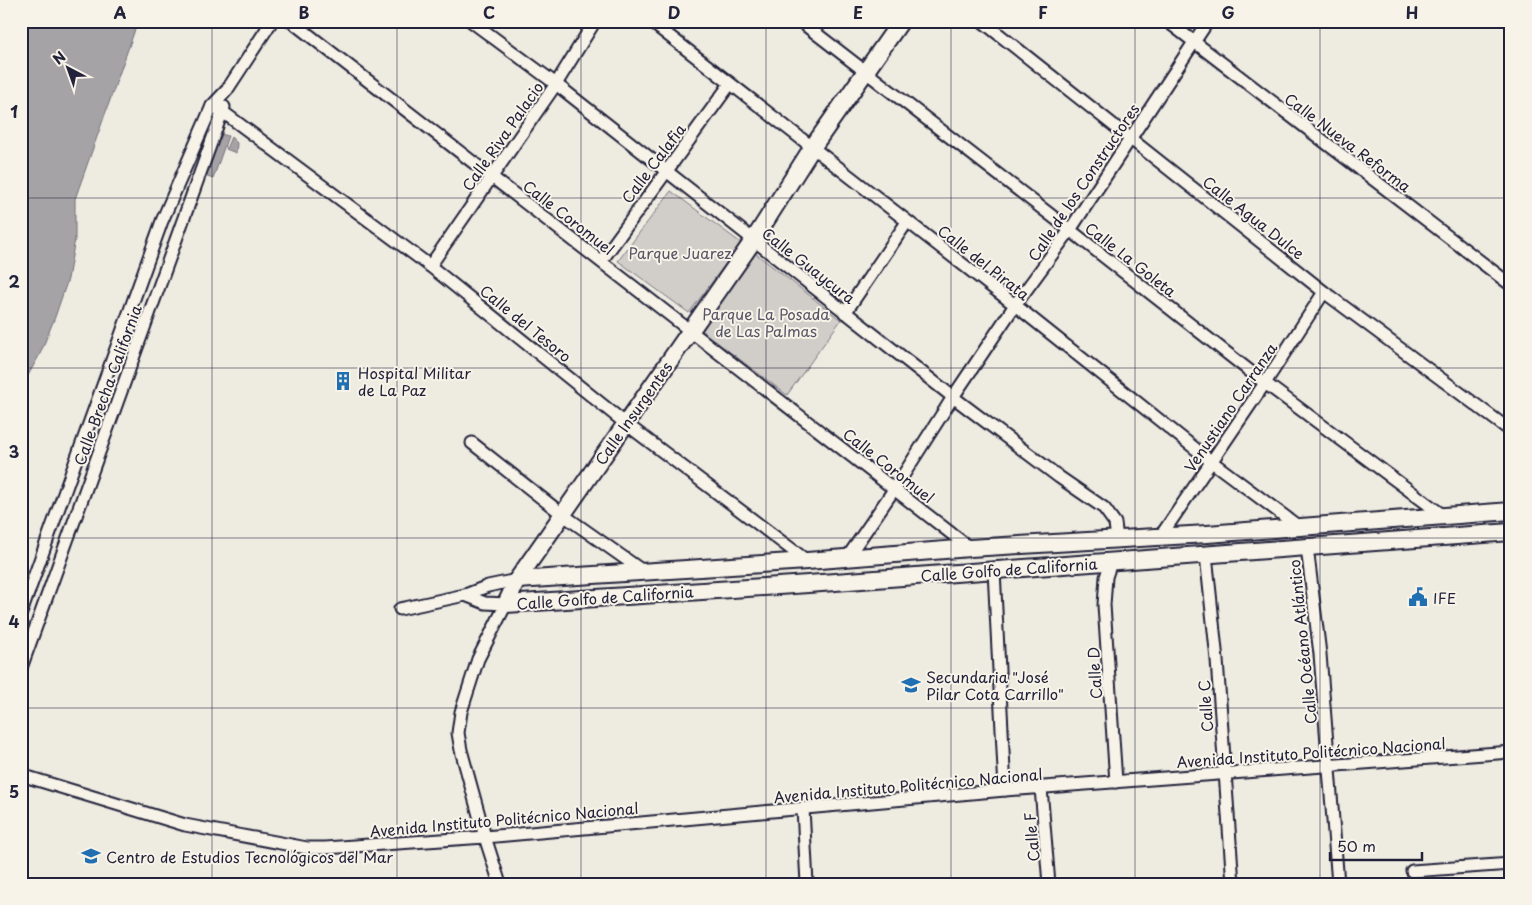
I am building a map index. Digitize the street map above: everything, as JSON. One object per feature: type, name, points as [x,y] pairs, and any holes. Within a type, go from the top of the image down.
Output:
[{"type":"street","points":[[227,90],[272,21]]},
{"type":"street","name":"Calle Coromuel","points":[[291,21],[602,260],[970,548]]},
{"type":"street","name":"Calle Guaycura","points":[[471,21],[556,84],[953,397],[1059,477],[1104,508],[1115,523],[1117,539]]},
{"type":"street","name":"Calle Riva Palacio","points":[[430,266],[556,84],[595,21]]},
{"type":"street","name":"Calle del Pirata","points":[[650,21],[1015,305],[1212,462],[1299,526]]},
{"type":"street","name":"Calle La Goleta","points":[[800,21],[1265,384],[1445,517]]},
{"type":"street","name":"Calle Insurgentes","points":[[500,884],[485,837],[458,734],[461,712],[478,659],[517,580],[753,241],[812,148],[901,21]]},
{"type":"street","name":"Calle Agua Dulce","points":[[982,21],[1324,292],[1511,431]]},
{"type":"street","name":"Calle Nueva Reforma","points":[[1167,21],[1511,285]]},
{"type":"street","name":"Calle de los Constructores","points":[[847,558],[1015,305],[1070,230],[1208,21]]},
{"type":"street","name":"Calle Calafia","points":[[602,260],[730,84]]},
{"type":"street","name":"Calle Brecha California","points":[[21,613],[162,221],[212,106],[227,90]]},
{"type":"street","name":"Calle Brecha California","points":[[21,668],[223,112],[227,90]]},
{"type":"street","name":"Calle del Tesoro","points":[[212,106],[223,112],[430,266],[625,423],[807,561]]},
{"type":"street","points":[[845,313],[907,222]]},
{"type":"street","name":"Venustiano Carranza","points":[[1160,537],[1265,384],[1324,292]]},
{"type":"street","points":[[472,443],[562,514],[644,572]]},
{"type":"street","name":"Calle Golfo de California","points":[[517,580],[970,548],[1160,537],[1511,511]]},
{"type":"street","points":[[1445,517],[1454,536]]},
{"type":"street","points":[[1299,526],[1307,547]]},
{"type":"street","name":"Calle Golfo de California","points":[[506,604],[808,584],[1511,532]]},
{"type":"street","points":[[1111,562],[1117,539]]},
{"type":"street","name":"Calle Océano Atlántico","points":[[1307,547],[1320,654],[1338,884]]},
{"type":"street","points":[[970,548],[994,570],[1004,790]]},
{"type":"street","name":"Calle C","points":[[1206,555],[1226,774],[1233,884]]},
{"type":"street","points":[[807,561],[808,584]]},
{"type":"street","name":"Calle D","points":[[1111,562],[1106,577],[1104,605],[1116,782]]},
{"type":"street","points":[[400,608],[465,594],[488,586],[517,580]]},
{"type":"street","points":[[465,594],[485,603],[506,604]]},
{"type":"street","name":"Avenida Instituto Politécnico Nacional","points":[[21,775],[185,825],[307,848],[326,848],[485,837],[1004,790],[1511,752]]},
{"type":"street","name":"Calle F","points":[[1041,788],[1050,884]]},
{"type":"street","points":[[803,808],[807,884]]},
{"type":"street","points":[[1412,871],[1511,864]]},
{"type":"green space","name":"Parque Juarez","points":[[671,191],[741,243],[689,313],[618,261]]},
{"type":"green space","name":"Parque La Posada de Las Palmas","points":[[755,253],[841,320],[787,395],[702,331]]},
{"type":"shaded area","points":[[21,21],[138,21],[75,199],[75,239],[68,279],[40,354],[21,388]]},
{"type":"shaded area","points":[[221,134],[228,136],[213,179],[205,176]]},
{"type":"shaded area","points":[[231,137],[237,143],[236,153],[226,149]]},
{"type":"place","name":"Hospital Militar de La Paz","points":[[343,381]]},
{"type":"place","name":"IFE","points":[[1418,597]]},
{"type":"place","name":"Secundaria \"José Pilar Cota Carrillo\"","points":[[911,685]]},
{"type":"place","name":"Centro de Estudios Tecnológicos del Mar","points":[[91,856]]}]
